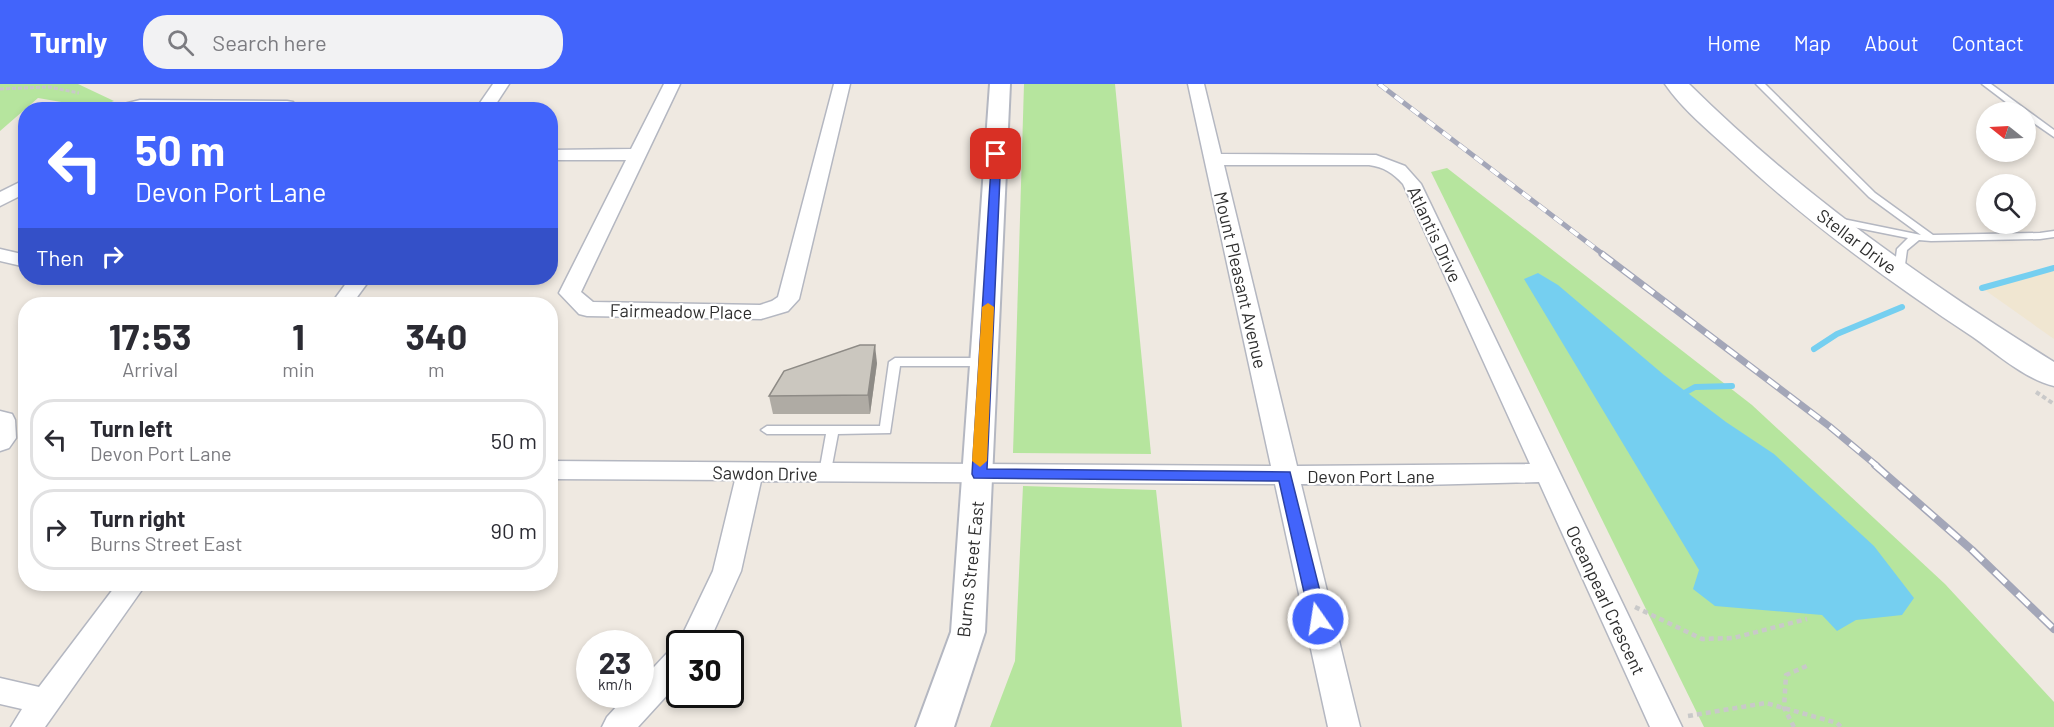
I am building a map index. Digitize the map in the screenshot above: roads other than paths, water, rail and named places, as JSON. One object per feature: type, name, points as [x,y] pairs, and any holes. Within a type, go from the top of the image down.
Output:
[{"type":"main road","name":"Stellar Drive","points":[[1676,84],[1728,136],[1828,219],[1899,272],[2054,376]]},
{"type":"street","points":[[489,102],[501,84]]},
{"type":"street","name":"Fairmeadow Place","points":[[672,84],[570,292],[587,309],[760,312],[780,306],[788,299],[842,84]]},
{"type":"street","name":"Burns Street East","points":[[935,727],[968,632],[1000,84]]},
{"type":"street","name":"Mount Pleasant Avenue","points":[[1196,84],[1285,476]]},
{"type":"street","points":[[558,155],[634,159]]},
{"type":"street","points":[[558,164],[634,159]]},
{"type":"street","name":"Atlantis Drive","points":[[1213,159],[1369,160],[1389,164],[1405,173],[1547,473]]},
{"type":"street","points":[[0,200],[18,190]]},
{"type":"street","points":[[0,255],[18,259]]},
{"type":"street","points":[[0,419],[3,420],[4,438],[0,442]]},
{"type":"street","name":"Sawdon Drive","points":[[558,470],[979,474]]},
{"type":"street","points":[[700,630],[727,571],[750,473]]},
{"type":"street","name":"Devon Port Lane","points":[[979,474],[1420,476],[1547,473]]},
{"type":"street","name":"Oceanpearl Crescent","points":[[1547,473],[1665,724]]},
{"type":"street","points":[[1285,476],[1344,727]]},
{"type":"street","points":[[27,727],[127,591]]},
{"type":"street","points":[[618,727],[666,675]]},
{"type":"street","points":[[0,690],[47,702]]},
{"type":"lane","points":[[1760,84],[1872,195],[1931,238]]},
{"type":"lane","points":[[1986,84],[2010,102]]},
{"type":"lane","points":[[2036,121],[2054,134]]},
{"type":"lane","points":[[1828,219],[1931,238],[2054,234]]},
{"type":"lane","points":[[1899,272],[1902,249],[1916,237]]},
{"type":"lane","points":[[767,430],[886,430],[895,362],[985,363]]},
{"type":"lane","points":[[825,473],[833,430]]},
{"type":"water","points":[[1538,273],[1558,285],[1664,375],[1726,422],[1774,454],[1874,546],[1914,598],[1902,615],[1856,620],[1837,631],[1822,615],[1715,606],[1693,589],[1699,570],[1524,279]]},
{"type":"waterway","points":[[1982,288],[2054,268]]},
{"type":"waterway","points":[[1814,349],[1837,334],[1902,307]]},
{"type":"waterway","points":[[1686,392],[1695,387],[1732,386]]},
{"type":"railway","points":[[1379,84],[1604,255]]},
{"type":"railway","points":[[1602,254],[1829,426],[1877,466]]},
{"type":"railway","points":[[1875,465],[1972,550],[2054,629]]}]
